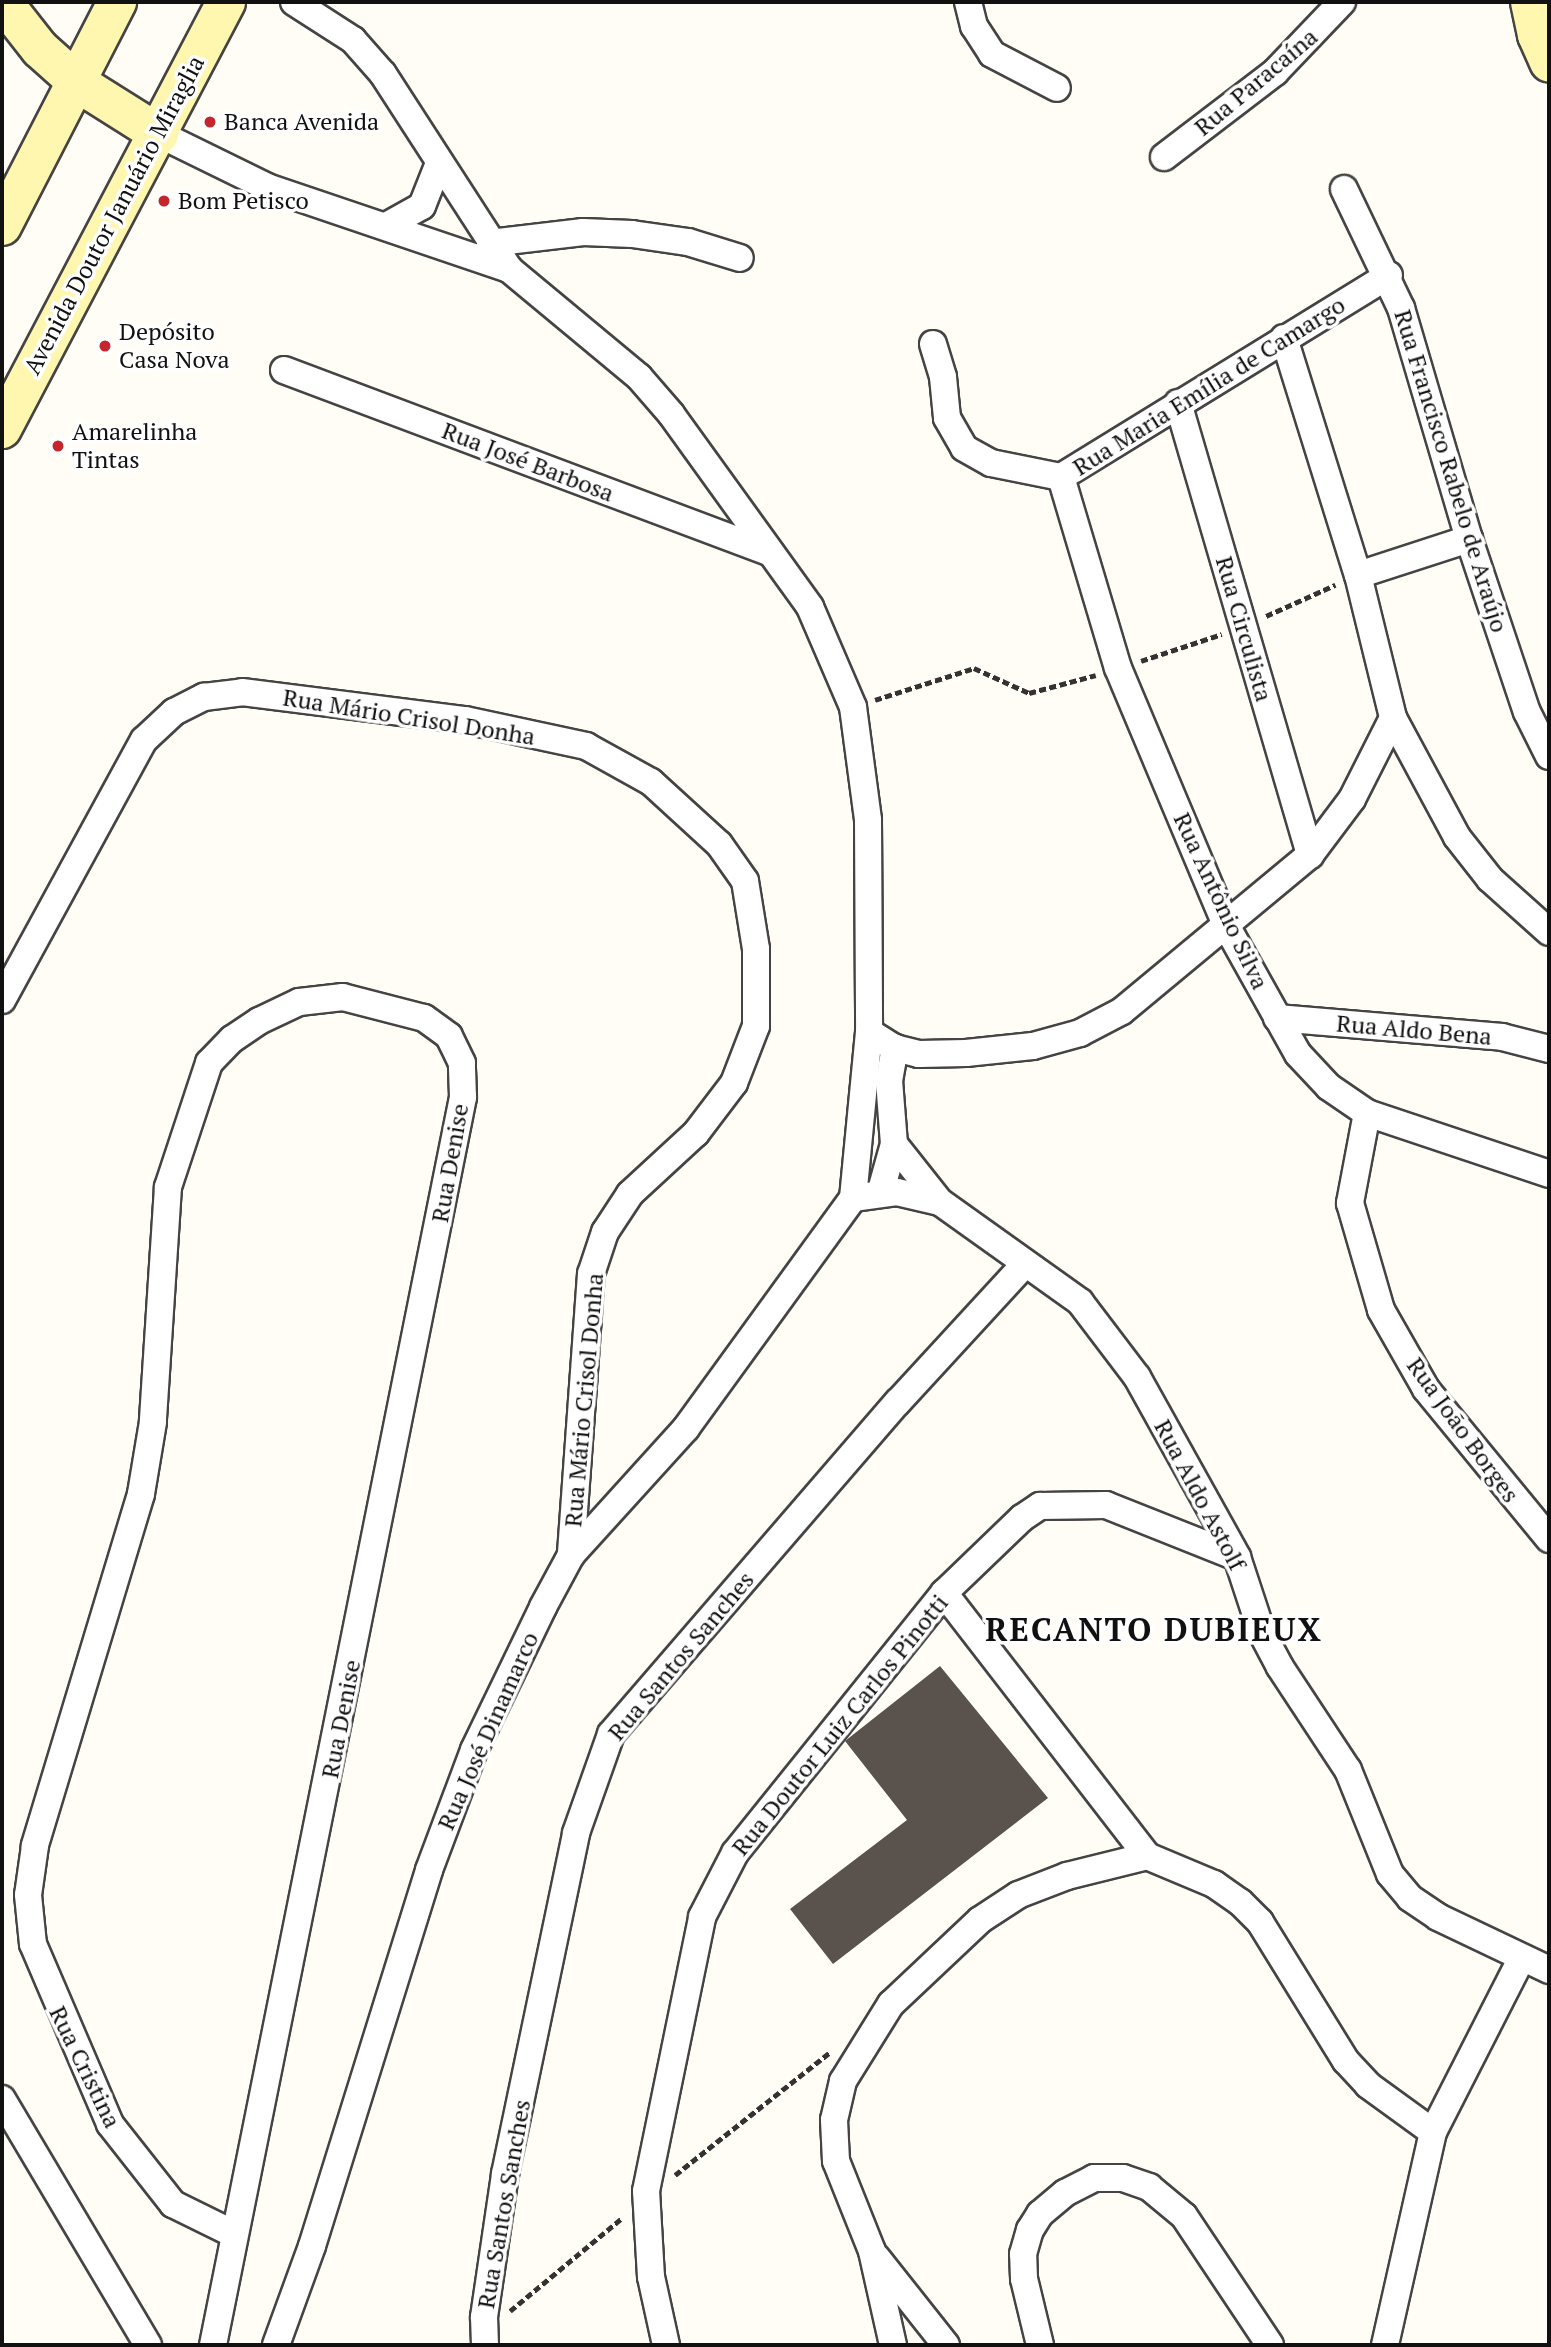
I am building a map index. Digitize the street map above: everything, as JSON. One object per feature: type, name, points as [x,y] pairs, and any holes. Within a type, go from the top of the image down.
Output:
[{"type":"main road","points":[[3,2],[40,49],[78,83],[159,134]]},
{"type":"main road","points":[[2,226],[78,83],[117,2]]},
{"type":"main road","name":"Avenida Doutor Januário Miraglia","points":[[2,429],[226,2]]},
{"type":"main road","points":[[1530,2],[1537,35],[1549,62]]},
{"type":"street","points":[[294,2],[353,40],[383,74],[509,269],[639,377],[810,607],[853,707],[868,820],[869,1032],[853,1198]]},
{"type":"street","points":[[968,2],[974,26],[992,54],[1058,88]]},
{"type":"street","name":"Rua Paracaína","points":[[1164,158],[1275,72],[1342,2]]},
{"type":"street","points":[[159,134],[267,187],[509,269]]},
{"type":"street","points":[[386,226],[422,206],[439,163]]},
{"type":"street","name":"Rua Francisco Rabelo de Araújo","points":[[1344,189],[1389,275],[1469,539],[1527,712],[1549,756]]},
{"type":"street","points":[[490,243],[583,232],[632,234],[688,242],[740,258]]},
{"type":"street","name":"Rua Maria Emília de Camargo","points":[[933,344],[954,435],[964,448],[991,463],[1061,477],[1389,275]]},
{"type":"street","points":[[1284,338],[1358,575],[1393,718],[1457,838],[1490,879],[1549,932]]},
{"type":"street","name":"Rua José Barbosa","points":[[284,370],[771,553]]},
{"type":"street","name":"Rua Circulista","points":[[1178,403],[1310,855]]},
{"type":"street","name":"Rua Antônio Silva","points":[[1061,477],[1118,668],[1227,927],[1298,1054],[1329,1087],[1367,1113],[1549,1174]]},
{"type":"street","points":[[1358,575],[1469,539]]},
{"type":"street","name":"Rua Mário Crisol Donha","points":[[2,1000],[144,740],[174,712],[204,697],[242,692],[465,720],[586,746],[651,782],[719,844],[745,881],[756,949],[756,1026],[734,1083],[696,1133],[630,1194],[605,1232],[591,1274],[571,1555]]},
{"type":"street","points":[[869,1032],[895,1048],[919,1054],[966,1053],[1033,1046],[1080,1033],[1122,1012],[1310,855],[1352,799],[1393,718]]},
{"type":"street","name":"Rua Denise","points":[[35,1846],[141,1494],[153,1422],[168,1187],[209,1063],[232,1039],[299,1002],[343,997],[424,1018],[449,1036],[462,1063],[463,1097],[213,2345]]},
{"type":"street","name":"Rua Aldo Bena","points":[[1277,1018],[1502,1037],[1549,1049]]},
{"type":"street","points":[[880,1194],[894,1144],[889,1081],[895,1048]]},
{"type":"street","name":"Rua João Borges","points":[[1367,1113],[1350,1203],[1381,1310],[1426,1389],[1549,1539]]},
{"type":"street","points":[[894,1144],[940,1202]]},
{"type":"street","name":"Rua Aldo Astolf","points":[[853,1198],[880,1194],[916,1194],[940,1202],[1080,1303],[1137,1377],[1237,1557],[1262,1633],[1348,1770],[1390,1874],[1410,1898],[1438,1917],[1521,1959],[1549,1970]]},
{"type":"street","name":"Rua José Dinamarco","points":[[276,2345],[312,2245],[429,1870],[474,1750],[571,1555],[686,1428],[853,1198]]},
{"type":"street","name":"Rua Santos Sanches","points":[[485,2345],[484,2317],[508,2160],[576,1833],[611,1734],[898,1402],[1024,1265]]},
{"type":"street","name":"Rua Doutor Luiz Carlos Pinotti","points":[[666,2345],[651,2277],[646,2191],[681,2002],[702,1917],[736,1853],[944,1593],[1022,1518],[1041,1506],[1106,1504],[1237,1557]]},
{"type":"street","points":[[944,1593],[1147,1856],[1214,1884],[1240,1902],[1260,1922],[1346,2061],[1368,2085],[1433,2132]]},
{"type":"street","name":"Rua Cristina","points":[[35,1846],[28,1895],[33,1944],[110,2124],[173,2204],[234,2234]]},
{"type":"street","points":[[894,2345],[872,2251],[836,2161],[834,2120],[842,2081],[868,2036],[891,2004],[970,1929],[1018,1895],[1067,1876],[1147,1856]]},
{"type":"street","points":[[1385,2345],[1433,2132],[1521,1959]]},
{"type":"street","points":[[2,2099],[148,2345]]},
{"type":"street","points":[[1040,2345],[1024,2279],[1023,2254],[1030,2230],[1040,2214],[1065,2193],[1094,2178],[1123,2178],[1149,2187],[1184,2216],[1270,2345]]},
{"type":"street","points":[[872,2251],[946,2345]]},
{"type":"path","points":[[853,707],[975,668],[1029,693],[1118,668]]},
{"type":"building","points":[[940,1666],[1048,1798],[833,1964],[790,1909],[907,1820],[845,1741]]},
{"type":"place","name":"Banca Avenida","points":[[210,122]]},
{"type":"place","name":"Bom Petisco","points":[[164,201]]},
{"type":"place","name":"Depósito Casa Nova","points":[[105,346]]},
{"type":"place","name":"Amarelinha Tintas","points":[[58,446]]},
{"type":"district","name":"RECANTO DUBIEUX","points":[[1154,1629]]}]
